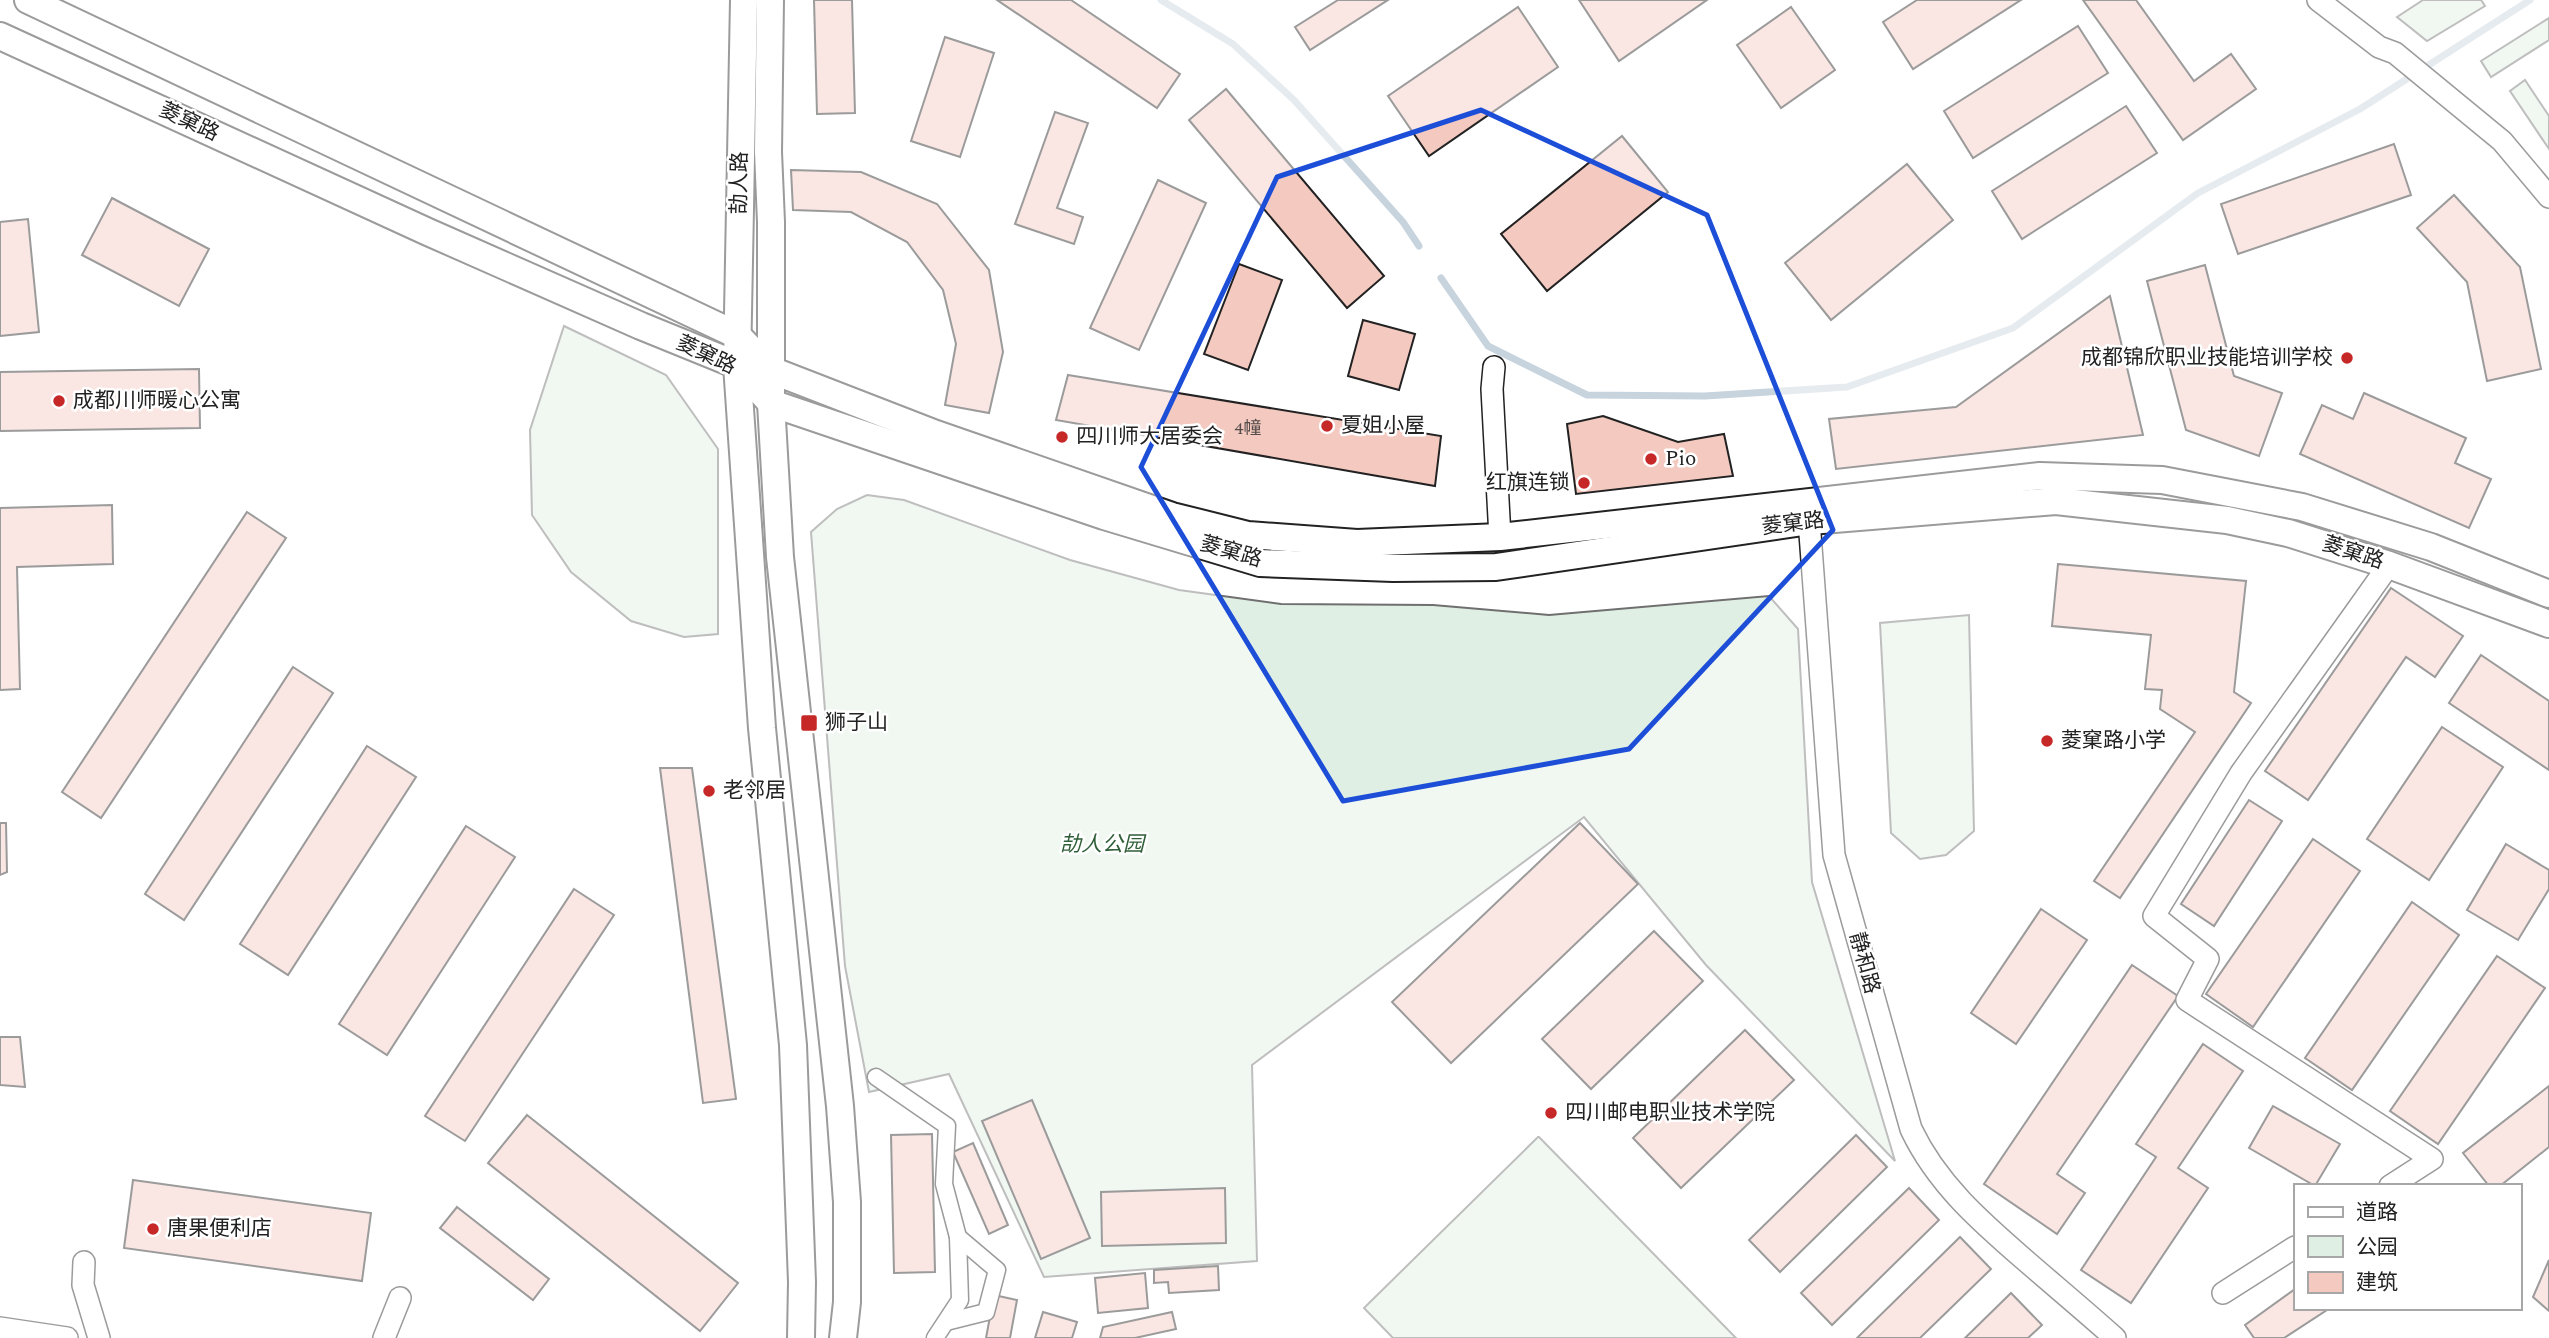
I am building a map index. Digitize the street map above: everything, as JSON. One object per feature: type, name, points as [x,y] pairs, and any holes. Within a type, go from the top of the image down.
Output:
[{"type":"street","name":"菱窠路","points":[[28,0],[737,335],[771,370],[936,434],[1172,516],[1248,535],[1357,543],[1500,537],[1809,511],[2056,501],[2227,520],[2288,533],[2389,565],[2549,624]]},
{"type":"street","name":"劼人路","points":[[744,0],[737,365],[762,727],[793,1045],[802,1282],[801,1338]]},
{"type":"street","points":[[770,0],[768,152],[771,222],[771,403],[780,556],[840,1106],[847,1202],[847,1302],[843,1338]]},
{"type":"street","points":[[2318,0],[2379,47],[2395,53],[2502,141],[2549,197]]},
{"type":"street","name":"菱窠路","points":[[0,36],[428,232],[641,326],[737,365],[771,403],[1104,516],[1260,563],[1393,568],[1496,567],[1809,511],[2040,476],[2162,480],[2302,507],[2431,547],[2549,594]]},
{"type":"street","points":[[1494,367],[1492,389],[1500,537]]},
{"type":"street","name":"静和路","points":[[1809,511],[1834,855],[1911,1129],[1938,1176],[1980,1221],[2115,1338]]},
{"type":"street","points":[[2389,565],[2241,773],[2154,916],[2208,959],[2187,1000],[2432,1159],[2393,1184]]},
{"type":"street","points":[[876,1077],[947,1126],[944,1184],[958,1237],[960,1300],[936,1338]]},
{"type":"street","points":[[946,1322],[986,1312],[997,1270],[958,1237]]},
{"type":"street","points":[[2222,1293],[2294,1248]]},
{"type":"street","points":[[84,1262],[83,1285],[99,1338]]},
{"type":"street","points":[[384,1338],[400,1298]]},
{"type":"street","points":[[0,1328],[67,1338]]},
{"type":"highlighted area","points":[[1481,110],[1707,215],[1833,530],[1629,749],[1343,801],[1141,467],[1277,177]]},
{"type":"green space","points":[[2423,0],[2481,0],[2485,6],[2427,41],[2397,17]]},
{"type":"green space","points":[[2549,18],[2549,40],[2491,77],[2481,61]]},
{"type":"green space","points":[[2525,80],[2549,116],[2549,149],[2510,91]]},
{"type":"green space","points":[[564,326],[666,375],[718,449],[718,634],[684,637],[631,621],[571,572],[532,515],[530,430]]},
{"type":"green space","name":"劼人公园","points":[[867,495],[904,500],[1070,560],[1179,590],[1281,604],[1433,605],[1549,615],[1769,596],[1798,629],[1812,882],[1895,1161],[1706,965],[1584,817],[1252,1065],[1257,1261],[1044,1277],[949,1074],[869,1092],[845,966],[811,532],[837,509]]},
{"type":"green space","points":[[1969,615],[1974,831],[1946,855],[1920,859],[1891,833],[1880,623]]},
{"type":"green space","points":[[1538,1137],[1736,1338],[1393,1338],[1364,1308]]},
{"type":"building","points":[[814,0],[852,0],[855,113],[817,114]]},
{"type":"building","points":[[997,0],[1071,0],[1180,74],[1157,108]]},
{"type":"building","points":[[1338,0],[1388,0],[1310,50],[1295,27]]},
{"type":"building","points":[[1579,0],[1707,0],[1619,61]]},
{"type":"building","points":[[1917,0],[2021,0],[1913,69],[1883,22]]},
{"type":"building","points":[[2083,0],[2136,0],[2194,81],[2231,54],[2256,89],[2183,140]]},
{"type":"building","points":[[1518,7],[1558,67],[1429,156],[1388,96]]},
{"type":"building","points":[[1791,7],[1835,70],[1781,108],[1737,45]]},
{"type":"building","points":[[2078,26],[2108,73],[1973,158],[1944,111]]},
{"type":"building","points":[[945,37],[994,53],[960,157],[911,141]]},
{"type":"building","points":[[1226,89],[1384,276],[1347,308],[1189,120]]},
{"type":"building","points":[[2126,106],[2157,153],[2022,239],[1992,191]]},
{"type":"building","points":[[1055,112],[1088,123],[1057,208],[1083,217],[1074,244],[1015,224]]},
{"type":"building","points":[[1622,136],[1668,192],[1547,291],[1501,234]]},
{"type":"building","points":[[2394,144],[2411,195],[2238,254],[2221,204]]},
{"type":"building","points":[[1907,164],[1953,220],[1831,320],[1785,263]]},
{"type":"building","points":[[791,170],[861,172],[937,204],[989,270],[1003,352],[989,413],[945,405],[956,344],[943,290],[907,242],[851,212],[793,210]]},
{"type":"building","points":[[1158,180],[1206,203],[1139,350],[1090,328]]},
{"type":"building","points":[[2454,195],[2520,267],[2541,369],[2487,381],[2467,282],[2417,228]]},
{"type":"building","points":[[112,198],[209,249],[179,306],[82,255]]},
{"type":"building","points":[[28,219],[39,332],[0,336],[0,222]]},
{"type":"building","points":[[1239,264],[1282,280],[1248,370],[1204,354]]},
{"type":"building","points":[[2205,265],[2234,376],[2282,393],[2259,456],[2186,430],[2147,281]]},
{"type":"building","points":[[2110,296],[2143,435],[1836,469],[1829,419],[1956,407]]},
{"type":"building","points":[[1363,320],[1415,334],[1399,390],[1348,376]]},
{"type":"building","points":[[199,369],[200,428],[0,431],[0,372]]},
{"type":"building","points":[[1068,375],[1441,436],[1435,486],[1056,420]]},
{"type":"building","points":[[2364,393],[2466,438],[2455,463],[2491,479],[2469,528],[2300,454],[2322,405],[2353,419]]},
{"type":"building","name":"Pio","points":[[1603,416],[1678,442],[1724,434],[1733,476],[1576,494],[1567,424]]},
{"type":"building","points":[[112,505],[113,564],[17,567],[20,689],[0,690],[0,508]]},
{"type":"building","points":[[247,512],[286,538],[101,818],[62,792]]},
{"type":"building","points":[[2058,564],[2246,581],[2234,692],[2251,703],[2120,898],[2094,881],[2195,732],[2160,709],[2162,690],[2145,689],[2151,635],[2052,626]]},
{"type":"building","points":[[2391,588],[2463,636],[2435,677],[2406,657],[2308,800],[2265,771]]},
{"type":"building","points":[[2481,655],[2549,701],[2549,770],[2449,703]]},
{"type":"building","points":[[293,667],[333,693],[184,920],[145,894]]},
{"type":"building","points":[[2442,727],[2503,767],[2429,880],[2367,839]]},
{"type":"building","points":[[367,746],[416,777],[288,975],[240,944]]},
{"type":"building","points":[[660,768],[692,768],[736,1099],[703,1103]]},
{"type":"building","points":[[2249,800],[2282,821],[2214,926],[2181,904]]},
{"type":"building","points":[[0,823],[6,823],[7,872],[0,875]]},
{"type":"building","points":[[1580,823],[1638,884],[1451,1063],[1392,1002]]},
{"type":"building","points":[[466,826],[515,857],[387,1055],[339,1024]]},
{"type":"building","points":[[2313,839],[2360,871],[2253,1027],[2206,994]]},
{"type":"building","points":[[2506,844],[2549,870],[2549,889],[2518,940],[2467,910]]},
{"type":"building","points":[[574,889],[614,915],[465,1141],[425,1116]]},
{"type":"building","points":[[2412,902],[2459,935],[2352,1090],[2305,1058]]},
{"type":"building","points":[[2041,909],[2087,940],[2016,1044],[1971,1013]]},
{"type":"building","points":[[1654,931],[1703,981],[1591,1089],[1542,1039]]},
{"type":"building","points":[[2497,956],[2545,988],[2438,1144],[2390,1111]]},
{"type":"building","points":[[2132,965],[2178,996],[2057,1174],[2085,1193],[2057,1234],[1984,1184]]},
{"type":"building","points":[[1745,1030],[1794,1080],[1681,1188],[1633,1138]]},
{"type":"building","points":[[0,1037],[20,1037],[25,1087],[0,1085]]},
{"type":"building","points":[[2203,1044],[2243,1071],[2178,1168],[2208,1188],[2131,1303],[2081,1270],[2156,1157],[2136,1144]]},
{"type":"building","points":[[2549,1086],[2549,1147],[2503,1184],[2487,1184],[2463,1153]]},
{"type":"building","points":[[1032,1100],[1090,1238],[1041,1259],[982,1121]]},
{"type":"building","points":[[2273,1106],[2340,1144],[2316,1184],[2312,1184],[2249,1148]]},
{"type":"building","points":[[527,1115],[738,1283],[700,1331],[488,1163]]},
{"type":"building","points":[[932,1134],[935,1272],[894,1273],[891,1135]]},
{"type":"building","points":[[1856,1135],[1887,1167],[1780,1272],[1749,1240]]},
{"type":"building","points":[[973,1143],[1008,1225],[989,1234],[953,1152]]},
{"type":"building","points":[[133,1180],[371,1213],[362,1281],[124,1248]]},
{"type":"building","points":[[1225,1188],[1226,1243],[1102,1246],[1101,1192]]},
{"type":"building","points":[[1909,1188],[1939,1220],[1832,1325],[1801,1293]]},
{"type":"building","points":[[457,1207],[549,1279],[533,1300],[440,1228]]},
{"type":"building","points":[[1960,1237],[1991,1269],[1920,1338],[1857,1338]]},
{"type":"building","points":[[2549,1260],[2549,1311],[2533,1297]]},
{"type":"building","points":[[1218,1266],[1219,1290],[1169,1293],[1168,1282],[1154,1283],[1154,1270]]},
{"type":"building","points":[[1145,1273],[1148,1308],[1098,1313],[1095,1278]]},
{"type":"building","points":[[2294,1290],[2294,1310],[2327,1310],[2284,1338],[2254,1338],[2245,1325]]},
{"type":"building","points":[[2011,1293],[2042,1325],[2028,1338],[1965,1338]]},
{"type":"building","points":[[994,1295],[1017,1300],[1010,1338],[986,1338]]},
{"type":"building","points":[[1043,1312],[1077,1322],[1072,1338],[1035,1338]]},
{"type":"building","points":[[1172,1312],[1176,1329],[1135,1338],[1100,1338],[1103,1327]]},
{"type":"waterway","points":[[1161,0],[1233,44],[1294,100],[1403,222],[1419,246]]},
{"type":"waterway","points":[[1441,278],[1488,346],[1587,395],[1705,396],[1847,387],[2013,328],[2198,193],[2360,109],[2530,0]]},
{"type":"place","name":"成都锦欣职业技能培训学校","points":[[2347,358]]},
{"type":"place","name":"成都川师暖心公寓","points":[[59,401]]},
{"type":"place","name":"夏姐小屋","points":[[1327,426]]},
{"type":"place","name":"四川师大居委会","points":[[1062,437]]},
{"type":"place","name":"Pio","points":[[1651,459]]},
{"type":"place","name":"红旗连锁","points":[[1584,483]]},
{"type":"place","name":"狮子山","points":[[809,723]]},
{"type":"place","name":"菱窠路小学","points":[[2047,741]]},
{"type":"place","name":"老邻居","points":[[709,791]]},
{"type":"place","name":"四川邮电职业技术学院","points":[[1551,1113]]},
{"type":"place","name":"唐果便利店","points":[[153,1229]]}]
